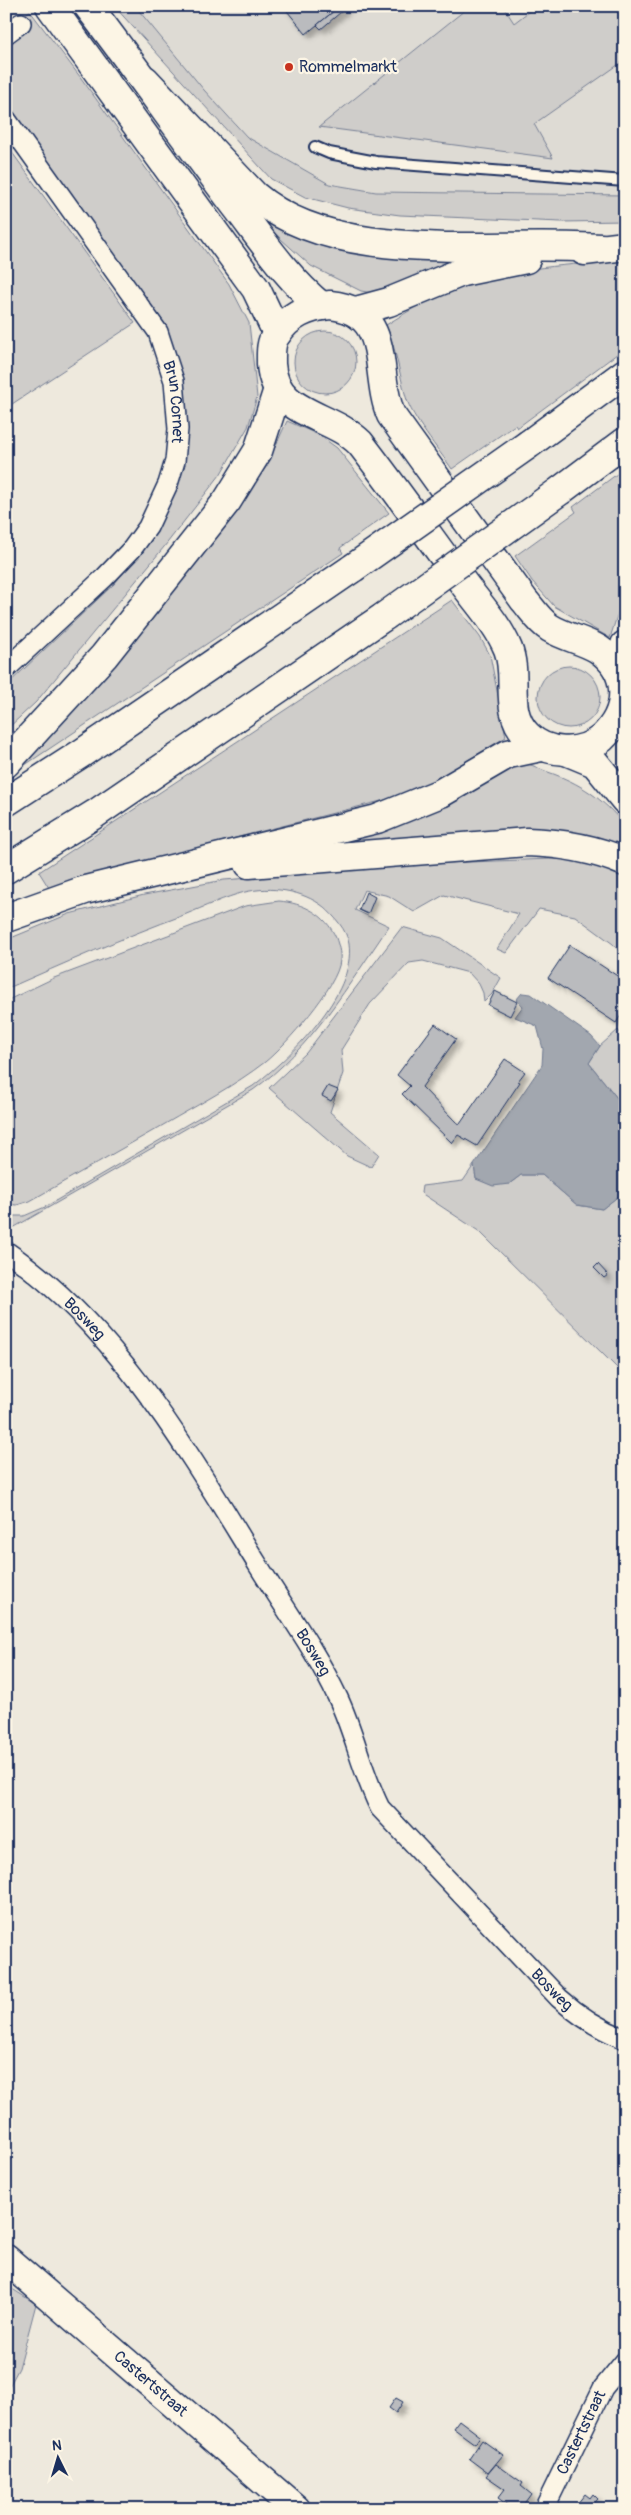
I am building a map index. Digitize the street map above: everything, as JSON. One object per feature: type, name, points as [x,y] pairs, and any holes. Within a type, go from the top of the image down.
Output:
[{"type":"main road","points":[[50,6],[256,289],[277,333]]},
{"type":"main road","points":[[88,6],[145,80],[188,145],[288,275],[321,306]]},
{"type":"main road","points":[[145,80],[254,195],[276,213],[301,225],[334,235],[379,242],[486,246],[561,245],[613,247]]},
{"type":"main road","points":[[356,311],[389,302],[445,279],[484,266],[613,247]]},
{"type":"main road","points":[[6,918],[85,890],[173,870],[400,811],[441,793],[508,754],[554,749],[591,744],[622,726],[625,690],[622,658],[610,658],[597,648],[552,629],[539,618],[402,433],[385,402],[379,351],[367,321],[356,311],[342,306],[321,306],[293,316],[277,333],[272,344],[271,357],[273,377],[278,389],[296,408],[332,423],[352,435],[373,459],[503,640],[512,664],[512,697],[515,716],[525,734],[554,749],[595,763],[625,800]]},
{"type":"main road","points":[[6,802],[82,753],[353,568],[529,444],[625,373]]},
{"type":"main road","points":[[6,764],[104,656],[226,501],[258,451],[278,389]]},
{"type":"main road","points":[[6,869],[95,814],[385,616],[625,442]]},
{"type":"main road","points":[[173,870],[527,842],[559,843],[582,847],[625,862]]},
{"type":"main road","name":"Castertstraat","points":[[6,2259],[296,2509]]},
{"type":"street","points":[[6,34],[22,22]]},
{"type":"street","name":"Brun Cornet","points":[[6,119],[158,332],[174,381],[178,429],[174,461],[168,484],[148,527],[132,549],[105,577],[6,669]]},
{"type":"street","name":"Bosweg","points":[[6,1251],[61,1296],[86,1322],[166,1418],[317,1657],[339,1700],[363,1772],[380,1808],[559,1998],[579,2016],[625,2039]]},
{"type":"street","name":"Castertstraat","points":[[544,2509],[603,2388],[625,2361]]},
{"type":"lane","points":[[315,147],[329,153],[376,162],[625,181]]},
{"type":"shaded area","points":[[114,6],[135,6],[204,90],[247,137],[329,184],[376,192],[625,195],[625,221],[561,222],[400,215],[348,208],[305,197],[271,179]]},
{"type":"shaded area","points":[[135,6],[625,6],[625,195],[376,192],[329,184],[247,137],[204,90]]},
{"type":"shaded area","points":[[470,6],[503,6],[514,23],[536,6],[625,6],[625,60],[534,124],[553,158],[319,127]]},
{"type":"shaded area","points":[[30,11],[81,78],[229,284],[249,323],[257,397],[248,427],[220,475],[164,547],[36,702],[6,730],[6,686],[115,583],[151,538],[168,503],[176,366],[6,110],[6,42],[24,15]]},
{"type":"shaded area","points":[[6,144],[135,323],[6,408]]},
{"type":"shaded area","points":[[244,201],[475,254],[400,287],[372,293],[361,291],[311,266],[281,239]]},
{"type":"shaded area","points":[[625,260],[625,348],[517,428],[515,425],[452,469],[409,405],[386,325],[442,293],[481,279],[522,270]]},
{"type":"shaded area","points":[[319,331],[331,331],[347,340],[354,350],[356,362],[354,374],[347,384],[331,393],[319,393],[308,388],[299,379],[294,368],[294,356],[299,345],[308,336]]},
{"type":"shaded area","points":[[287,421],[319,435],[337,448],[389,513],[340,548],[343,553],[13,773],[58,728],[147,623],[234,513],[266,467]]},
{"type":"shaded area","points":[[625,468],[625,591],[610,638],[554,606],[532,581],[515,556],[576,512],[573,507]]},
{"type":"shaded area","points":[[452,600],[480,637],[490,655],[506,737],[428,784],[389,799],[49,888],[39,872]]},
{"type":"shaded area","points":[[563,666],[575,666],[591,675],[598,685],[600,697],[598,709],[591,719],[575,728],[563,728],[552,723],[543,714],[538,703],[538,691],[543,680],[552,671]]},
{"type":"shaded area","points":[[522,763],[532,765],[571,781],[600,800],[625,826],[625,848],[337,842]]},
{"type":"shaded area","points":[[590,859],[625,870],[625,957],[613,944],[575,916],[539,909],[506,953],[497,949],[519,914],[444,895],[414,912],[389,896],[364,890],[355,910],[389,926],[328,1014],[274,1074],[253,1090],[6,1232],[6,1216],[24,1216],[45,1207],[253,1086],[268,1074],[301,1042],[331,1004],[342,984],[348,964],[349,944],[346,934],[332,915],[315,901],[296,893],[265,889],[245,892],[222,899],[117,941],[6,989],[6,940],[69,914],[144,895],[224,880],[443,863]]},
{"type":"shaded area","points":[[279,901],[297,904],[320,916],[332,930],[340,952],[337,971],[331,984],[310,1014],[285,1043],[265,1062],[216,1094],[30,1201],[17,1205],[6,1204],[6,1001],[54,978],[245,906]]},
{"type":"shaded area","points":[[402,927],[442,938],[501,978],[492,994],[484,1002],[479,984],[469,973],[423,961],[409,963],[370,1004],[341,1050],[343,1073],[330,1112],[379,1154],[371,1167],[347,1156],[269,1088],[306,1053]]},
{"type":"shaded area","points":[[522,993],[531,994],[591,1036],[600,1046],[589,1063],[625,1108],[625,1191],[602,1209],[577,1205],[542,1175],[521,1175],[509,1184],[493,1186],[476,1179],[474,1165],[542,1065],[543,1049],[537,1026],[515,1017],[523,1006],[516,1000]]},
{"type":"shaded area","points":[[618,1030],[625,1039],[625,1108],[589,1063],[600,1046]]},
{"type":"shaded area","points":[[474,1165],[476,1179],[509,1184],[521,1175],[542,1175],[577,1205],[602,1209],[625,1191],[625,1365],[619,1370],[480,1232],[421,1193],[422,1186],[463,1181]]},
{"type":"shaded area","points":[[6,2285],[36,2304],[19,2368],[6,2392]]},
{"type":"building","points":[[283,6],[340,6],[306,34]]},
{"type":"building","points":[[340,6],[348,6],[321,29],[317,25]]},
{"type":"building","points":[[366,892],[375,897],[368,914],[359,910]]},
{"type":"building","points":[[570,945],[625,981],[625,1009],[616,1023],[548,978]]},
{"type":"building","points":[[495,991],[517,1002],[510,1016],[488,1005]]},
{"type":"building","points":[[435,1024],[456,1039],[422,1087],[456,1122],[460,1124],[505,1059],[525,1072],[477,1146],[458,1135],[452,1143],[402,1094],[410,1086],[397,1075]]},
{"type":"building","points":[[328,1086],[338,1090],[331,1101],[322,1096]]},
{"type":"building","points":[[598,1264],[608,1275],[604,1278],[594,1268]]},
{"type":"building","points":[[396,2398],[403,2402],[396,2413],[389,2408]]},
{"type":"building","points":[[459,2420],[480,2436],[475,2444],[453,2428]]},
{"type":"building","points":[[482,2440],[503,2455],[488,2473],[469,2459]]},
{"type":"building","points":[[496,2464],[523,2483],[521,2486],[531,2494],[520,2509],[513,2509],[498,2498],[505,2489],[486,2476]]},
{"type":"building","points":[[585,2494],[590,2498],[593,2494],[598,2499],[589,2509],[573,2509]]},
{"type":"place","name":"Rommelmarkt","points":[[289,67]]}]
